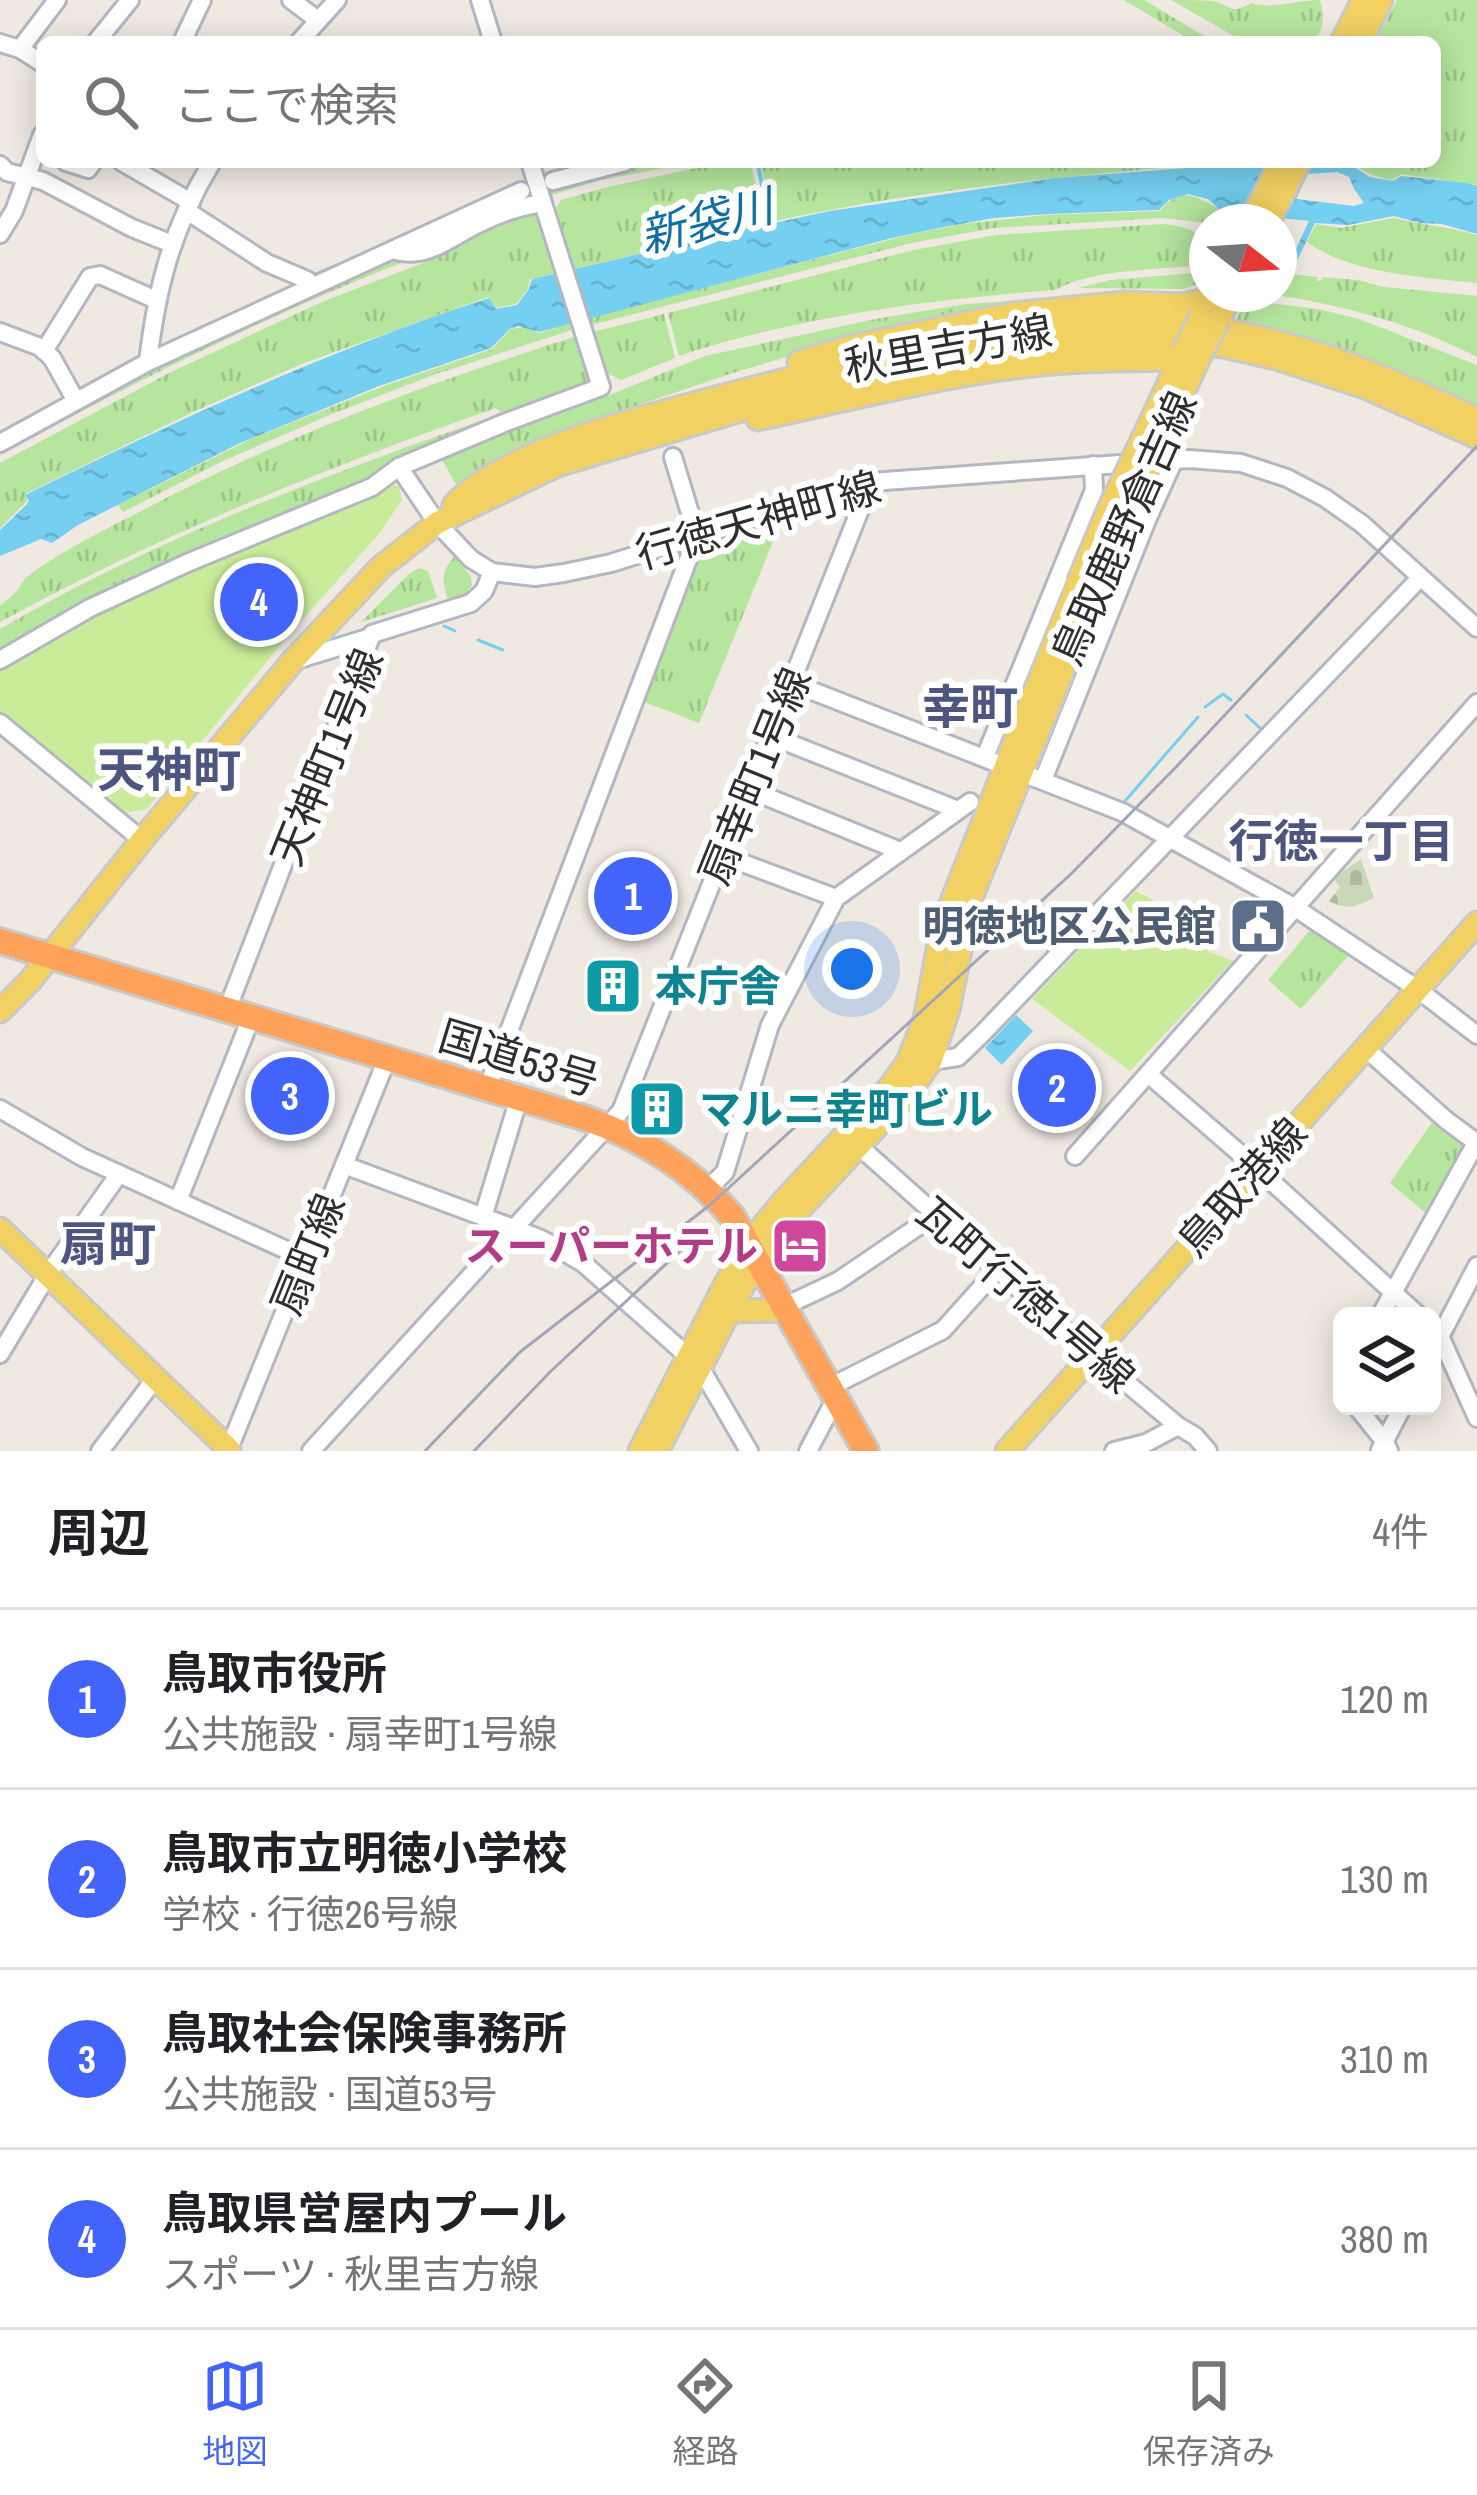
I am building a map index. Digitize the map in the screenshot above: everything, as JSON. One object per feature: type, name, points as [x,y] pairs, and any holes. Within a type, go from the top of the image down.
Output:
[{"type":"highway","name":"国道53号","points":[[0,940],[608,1126],[653,1148],[708,1189],[732,1216],[866,1451]]},
{"type":"main road","points":[[1345,36],[1363,0]]},
{"type":"main road","points":[[1363,36],[1381,0]]},
{"type":"main road","points":[[1259,204],[1278,168]]},
{"type":"main road","points":[[1277,204],[1296,168]]},
{"type":"main road","points":[[612,426],[681,395],[850,347],[1012,314],[1124,303],[1189,306]]},
{"type":"main road","name":"鳥取鹿野倉吉線","points":[[754,1252],[795,1214],[911,1056],[927,1012],[951,904],[1014,769],[1087,586],[1133,499],[1188,355],[1213,312]]},
{"type":"main road","name":"秋里吉方線","points":[[0,1011],[31,981],[293,661],[381,567],[437,523],[461,497],[542,452],[612,426],[893,354],[1004,334],[1114,323],[1194,326],[1281,342],[1362,368],[1477,419]]},
{"type":"main road","name":"秋里吉方線","points":[[437,523],[538,473],[584,456],[754,406],[940,362],[1024,348],[1136,340],[1224,346],[1365,387],[1477,437]]},
{"type":"main road","points":[[584,456],[955,376],[1036,364],[1188,355]]},
{"type":"main road","name":"鳥取鹿野倉吉線","points":[[853,1141],[907,1094],[931,1061],[948,1010],[971,898],[1014,769]]},
{"type":"main road","name":"鳥取港線","points":[[1007,1451],[1477,923]]},
{"type":"main road","points":[[0,1229],[223,1447]]},
{"type":"main road","points":[[657,1451],[694,1362],[729,1311],[754,1252]]},
{"type":"main road","points":[[640,1451],[754,1252]]},
{"type":"main road","points":[[729,1311],[786,1308]]},
{"type":"street","points":[[20,50],[57,0]]},
{"type":"street","points":[[101,36],[130,0]]},
{"type":"street","points":[[185,36],[202,0]]},
{"type":"street","points":[[291,0],[318,20]]},
{"type":"street","points":[[304,36],[337,0]]},
{"type":"street","points":[[480,0],[491,36]]},
{"type":"street","points":[[0,43],[36,59]]},
{"type":"street","points":[[0,234],[36,157]]},
{"type":"street","points":[[0,165],[172,244]]},
{"type":"street","points":[[144,168],[267,262],[312,285]]},
{"type":"street","points":[[148,362],[156,300],[172,244],[209,168]]},
{"type":"street","points":[[0,660],[89,608],[372,487],[399,467],[601,387],[532,168]]},
{"type":"street","points":[[553,181],[602,168]]},
{"type":"street","points":[[0,443],[148,362],[521,191]]},
{"type":"street","points":[[395,250],[436,248],[477,224],[526,205],[545,210]]},
{"type":"street","points":[[44,351],[90,277],[100,274],[156,300]]},
{"type":"street","points":[[0,332],[40,347],[52,358],[76,401]]},
{"type":"street","points":[[487,1089],[697,536],[673,457]]},
{"type":"street","points":[[1014,769],[1147,520],[1174,460]]},
{"type":"street","name":"行徳天神町線","points":[[492,572],[521,577],[611,563],[871,482],[1174,460],[1240,464],[1287,478],[1325,498],[1362,524],[1477,628]]},
{"type":"street","points":[[1014,769],[1023,658],[1094,490],[1094,465]]},
{"type":"street","points":[[399,467],[437,523],[492,572]]},
{"type":"street","name":"扇幸町1号線","points":[[321,1448],[621,1111],[871,482]]},
{"type":"street","name":"天神町1号線","points":[[178,1201],[372,634],[471,603],[484,592],[492,572]]},
{"type":"street","points":[[931,1061],[958,1057],[982,1034],[1420,578]]},
{"type":"street","points":[[293,661],[371,637]]},
{"type":"street","points":[[792,683],[1122,812],[1294,907],[1417,988],[1477,1035]]},
{"type":"street","points":[[1076,1156],[1477,703]]},
{"type":"street","points":[[0,723],[142,840]]},
{"type":"street","points":[[708,1189],[725,1172],[770,1024],[836,898],[964,806],[771,736]]},
{"type":"street","points":[[750,790],[900,851]]},
{"type":"street","points":[[724,856],[836,898]]},
{"type":"street","points":[[1365,1048],[1477,1143],[1385,1307]]},
{"type":"street","name":"扇町線","points":[[223,1447],[387,1059]]},
{"type":"street","points":[[1148,1074],[1409,1307]]},
{"type":"street","points":[[483,1216],[519,1098]]},
{"type":"street","points":[[0,1109],[82,1157],[306,1259]]},
{"type":"street","name":"瓦町行徳1号線","points":[[853,1141],[1208,1451]]},
{"type":"street","points":[[344,1165],[516,1228],[583,1263],[694,1362],[749,1451]]},
{"type":"street","points":[[0,1354],[48,1274],[119,1174]]},
{"type":"street","points":[[786,1308],[838,1281],[934,1215]]},
{"type":"street","points":[[1441,1329],[1477,1266]]},
{"type":"street","points":[[808,1451],[833,1393],[943,1330],[997,1270]]},
{"type":"street","points":[[1441,1350],[1477,1418]]},
{"type":"street","points":[[100,1451],[155,1379]]},
{"type":"street","points":[[1362,1415],[1384,1448]]},
{"type":"street","points":[[1384,1448],[1399,1415]]},
{"type":"street","points":[[1114,1451],[1146,1443],[1178,1426]]},
{"type":"green space","points":[[1124,0],[1144,0],[1204,36],[1184,36]]},
{"type":"green space","points":[[1171,0],[1213,1],[1235,9],[1251,3],[1320,0],[1323,22],[1316,36],[1234,36]]},
{"type":"green space","points":[[1397,0],[1477,0],[1477,185],[1401,174],[1392,180],[1360,168],[1441,168],[1441,36],[1378,36]]},
{"type":"green space","points":[[627,168],[663,168],[551,195],[550,191]]},
{"type":"green space","points":[[696,168],[752,168],[767,224],[574,269],[556,208],[561,200]]},
{"type":"green space","points":[[762,168],[1166,168],[928,194],[775,221]]},
{"type":"green space","points":[[1183,195],[1210,204],[1189,204],[1189,221],[1162,218],[993,228],[912,243],[591,325],[589,317],[912,234],[1045,215],[1160,211]]},
{"type":"green space","points":[[522,212],[539,214],[557,273],[530,279],[516,304],[496,308],[488,297],[304,363],[25,494],[27,501],[0,528],[0,463],[169,373],[324,301],[423,263]]},
{"type":"green space","points":[[1394,218],[1477,235],[1477,283],[1366,267],[1307,242],[1316,224],[1340,228]]},
{"type":"green space","points":[[1163,224],[1182,227],[1189,230],[1189,266],[1108,274],[1055,290],[865,312],[770,330],[679,356],[668,313],[914,250],[996,235]]},
{"type":"green space","points":[[429,252],[211,346],[0,455],[0,449],[161,363],[373,266]]},
{"type":"green space","points":[[1189,273],[1189,287],[1078,288],[1110,280]]},
{"type":"green space","points":[[1297,275],[1318,281],[1322,277],[1358,280],[1477,296],[1477,357],[1427,334],[1297,299]]},
{"type":"green space","points":[[1052,298],[1053,302],[842,341],[739,371],[561,431],[457,486],[440,456],[705,356],[875,319],[967,304]]},
{"type":"green space","points":[[1297,306],[1359,319],[1477,365],[1477,411],[1359,359],[1234,324],[1240,312],[1297,312]]},
{"type":"green space","points":[[664,314],[675,358],[621,380],[605,372],[593,332]]},
{"type":"green space","points":[[573,322],[575,329],[332,414],[225,460],[123,512],[118,505],[251,439],[492,349],[511,329],[524,327],[539,333]]},
{"type":"green space","points":[[577,336],[590,377],[583,389],[502,413],[496,408],[306,479],[121,560],[0,622],[0,606],[26,577],[85,540],[199,482],[358,413]]},
{"type":"green space","points":[[493,418],[385,464],[363,486],[250,526],[95,596],[0,650],[0,629],[178,538]]},
{"type":"green space","points":[[395,485],[402,500],[379,534],[285,639],[147,809],[119,814],[0,717],[0,665],[94,611]]},
{"type":"green space","points":[[781,522],[699,723],[642,701],[703,546]]},
{"type":"green space","points":[[455,556],[472,585],[463,597],[449,603],[444,578]]},
{"type":"green space","points":[[419,568],[428,571],[437,598],[361,622],[410,573]]},
{"type":"green space","points":[[1361,859],[1374,898],[1352,906],[1329,901],[1340,887],[1333,878]]},
{"type":"green space","points":[[1136,891],[1216,934],[1208,951],[1233,961],[1130,1071],[1032,999]]},
{"type":"green space","points":[[1312,928],[1351,953],[1301,1009],[1268,980]]},
{"type":"green space","points":[[1435,1118],[1468,1144],[1429,1216],[1390,1183]]},
{"type":"water","points":[[756,168],[760,168],[774,223],[1055,178],[1187,168],[1356,168],[1370,177],[1393,181],[1401,176],[1477,186],[1477,234],[1394,216],[1348,225],[1315,223],[1297,261],[1297,247],[1309,221],[1297,220],[1297,204],[1213,204],[1188,194],[1169,200],[1159,210],[994,218],[892,238],[539,332],[518,326],[491,348],[379,386],[238,444],[78,525],[52,543],[41,539],[0,556],[0,530],[29,501],[25,495],[253,388],[489,298],[496,309],[517,305],[532,279],[768,224]],"holes":[[[1337,172],[1349,177],[1364,203],[1354,206],[1296,199],[1308,174]]]},
{"type":"water","points":[[1016,1015],[1033,1031],[1002,1065],[985,1048]]},
{"type":"waterway","points":[[311,276],[330,268]]},
{"type":"waterway","points":[[444,626],[455,631]]},
{"type":"waterway","points":[[478,640],[503,650]]},
{"type":"waterway","points":[[803,678],[814,682]]},
{"type":"waterway","points":[[822,685],[842,693]]},
{"type":"waterway","points":[[1205,707],[1223,694],[1231,700]]},
{"type":"waterway","points":[[1246,715],[1260,728]]},
{"type":"waterway","points":[[1125,801],[1198,717]]},
{"type":"waterway","points":[[1060,778],[1081,787]]},
{"type":"railway","points":[[425,1451],[520,1352],[710,1205],[1072,873],[1477,446]]},
{"type":"railway","points":[[474,1451],[551,1371],[707,1226]]},
{"type":"place","name":"鳥取県営屋内プール","points":[[259,602]]},
{"type":"place","name":"鳥取市役所","points":[[633,896]]},
{"type":"place","name":"明徳地区公民館","points":[[1258,926]]},
{"type":"place","name":"本庁舎","points":[[613,986]]},
{"type":"place","name":"鳥取市立明徳小学校","points":[[1057,1088]]},
{"type":"place","name":"鳥取社会保険事務所","points":[[290,1096]]},
{"type":"place","name":"マルニ幸町ビル","points":[[657,1109]]},
{"type":"place","name":"スーパーホテル","points":[[800,1246]]},
{"type":"district","name":"幸町","points":[[970,707]]},
{"type":"district","name":"天神町","points":[[169,770]]},
{"type":"district","name":"行徳一丁目","points":[[1341,841]]},
{"type":"district","name":"扇町","points":[[108,1244]]},
{"type":"water label","name":"新袋川","points":[[706,221]]}]
